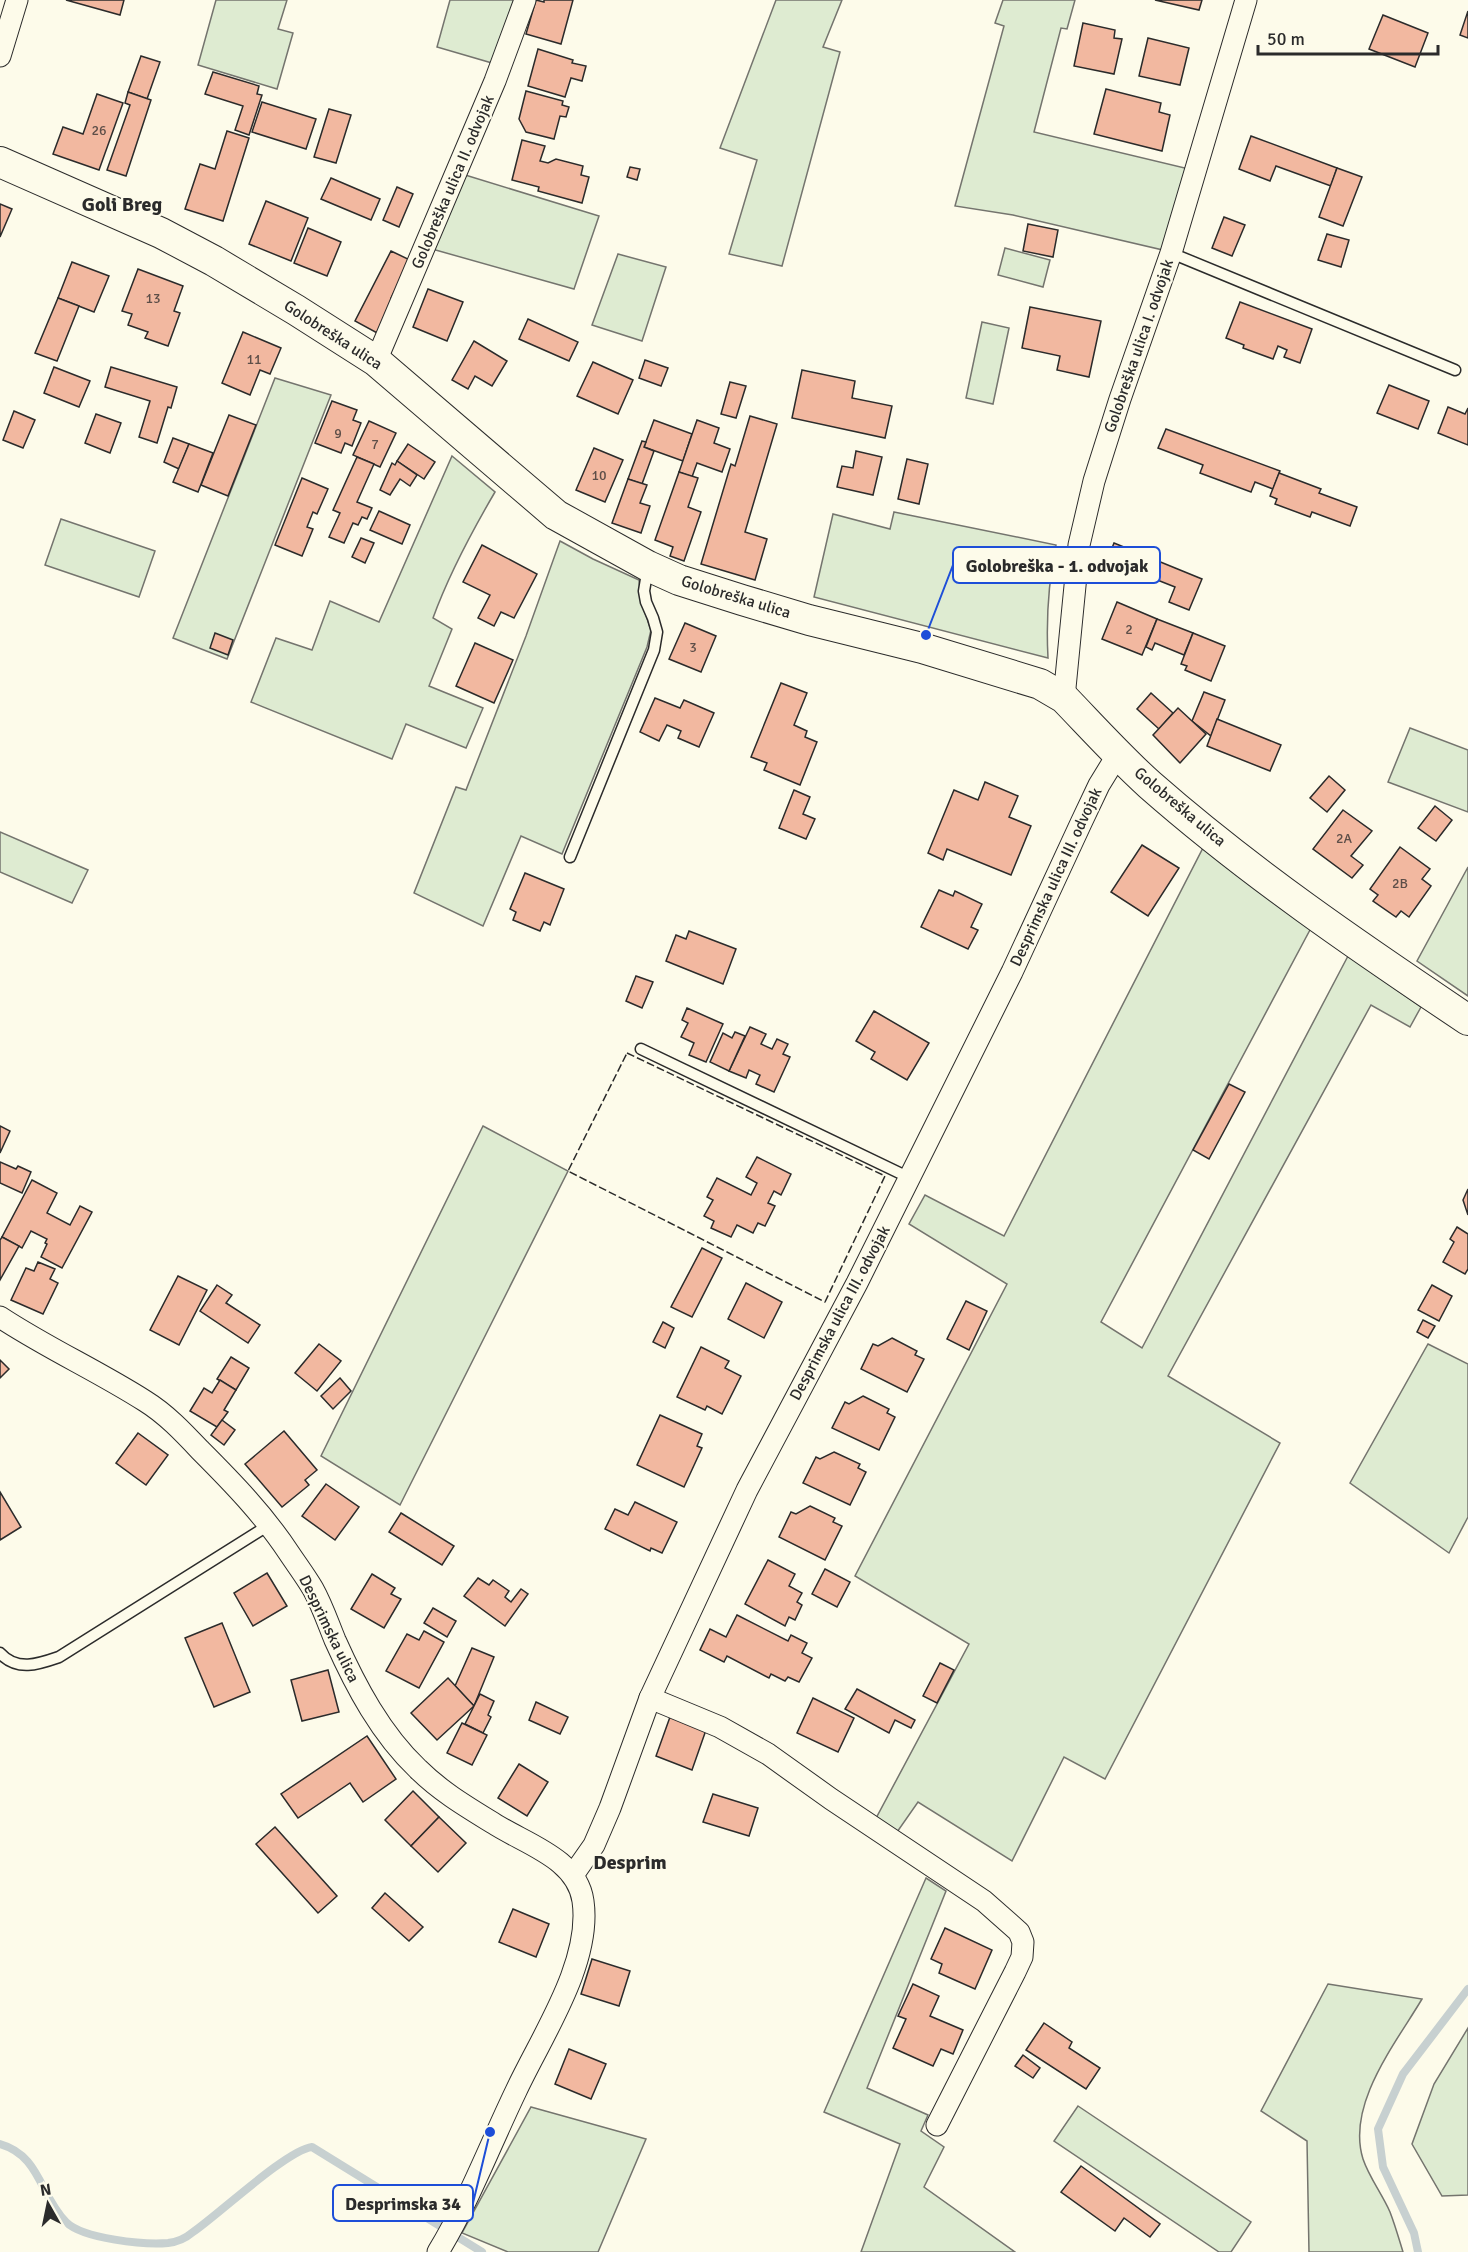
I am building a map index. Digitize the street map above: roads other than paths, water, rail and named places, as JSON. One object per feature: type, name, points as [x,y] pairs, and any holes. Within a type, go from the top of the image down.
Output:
[{"type":"street","points":[[0,56],[16,0]]},
{"type":"street","name":"Golobreška ulica II. odvojak","points":[[376,361],[495,81],[525,0]]},
{"type":"street","name":"Golobreška ulica I. odvojak","points":[[1064,698],[1074,591],[1082,534],[1094,482],[1171,252],[1246,0]]},
{"type":"street","name":"Golobreška ulica","points":[[0,162],[161,233],[214,261],[376,361],[556,515],[648,566],[679,580],[742,600],[809,620],[922,648],[1040,684],[1064,698],[1118,754],[1191,819],[1356,945],[1468,1020]]},
{"type":"street","name":"Desprimska ulica III. odvojak","points":[[573,1875],[594,1845],[650,1698],[747,1490],[910,1178],[1012,972],[1085,813],[1118,754]]},
{"type":"street","name":"Desprimska ulica","points":[[0,1317],[147,1402],[207,1456],[269,1525],[313,1589],[357,1686],[396,1746],[439,1788],[497,1826],[552,1856],[573,1875]]},
{"type":"street","points":[[650,1698],[720,1727],[768,1754],[984,1901],[1019,1932],[1023,1942],[1022,1957],[937,2125]]},
{"type":"street","points":[[438,2252],[458,2218],[517,2088],[558,2008],[577,1961],[584,1904],[581,1887],[573,1875]]},
{"type":"lane","points":[[1171,252],[1455,370]]},
{"type":"lane","points":[[570,857],[654,650],[657,632],[644,591],[648,566]]},
{"type":"lane","points":[[641,1049],[910,1178]]},
{"type":"lane","points":[[0,1653],[20,1666],[37,1664],[59,1657],[269,1525]]},
{"type":"waterway","points":[[1418,2252],[1414,2233],[1383,2167],[1378,2129],[1403,2074],[1468,1989]]},
{"type":"waterway","points":[[0,2144],[24,2157],[57,2212],[66,2222],[74,2228],[100,2237],[145,2243],[175,2242],[204,2224],[286,2159],[312,2147],[482,2252]]},
{"type":"place","name":"Golobreška - 1. odvojak","points":[[926,635]]},
{"type":"place","name":"Desprimska 34","points":[[490,2132]]},
{"type":"district","name":"Goli Breg","points":[[122,204]]},
{"type":"district","name":"Desprim","points":[[630,1862]]}]
